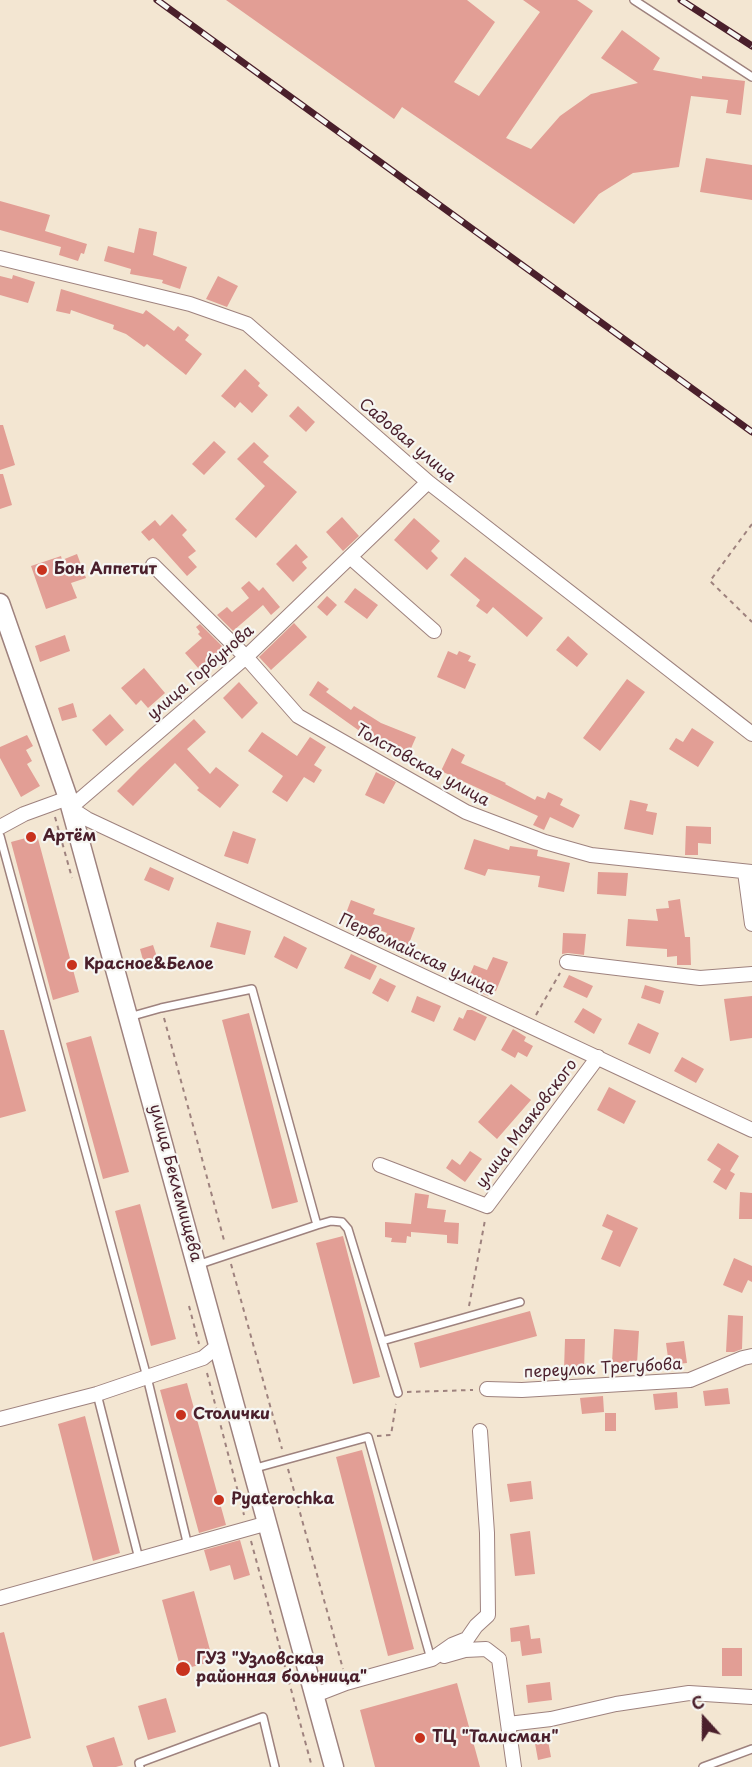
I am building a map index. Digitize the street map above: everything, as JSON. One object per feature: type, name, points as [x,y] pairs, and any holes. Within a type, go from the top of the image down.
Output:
[{"type":"main road","name":"улица Беклемищева","points":[[0,603],[129,1017],[334,1767]]},
{"type":"street","name":"Садовая улица","points":[[0,258],[190,304],[247,324],[428,482],[752,734]]},
{"type":"street","name":"улица Горбунова","points":[[63,803],[246,657],[428,482]]},
{"type":"street","points":[[350,557],[434,631]]},
{"type":"street","name":"Толстовская улица","points":[[153,565],[246,657],[298,716],[466,812],[545,842],[591,855],[748,872]]},
{"type":"street","points":[[0,827],[63,803]]},
{"type":"street","name":"Первомайская улица","points":[[63,803],[87,819],[752,1130]]},
{"type":"street","points":[[748,872],[752,924]]},
{"type":"street","points":[[567,962],[700,978],[752,974]]},
{"type":"street","name":"улица Маяковского","points":[[380,1165],[487,1206],[598,1057]]},
{"type":"street","points":[[0,1419],[97,1394],[203,1358],[219,1345]]},
{"type":"street","name":"переулок Трегубова","points":[[487,1389],[522,1390],[690,1380],[752,1356]]},
{"type":"street","points":[[432,1659],[452,1645],[467,1639],[488,1615],[487,1533],[480,1431]]},
{"type":"street","points":[[0,1598],[268,1523]]},
{"type":"street","points":[[315,1695],[346,1683],[465,1650],[486,1649],[499,1659],[514,1767]]},
{"type":"street","points":[[508,1724],[551,1719],[616,1704],[689,1693],[752,1697]]},
{"type":"lane","points":[[634,0],[752,77]]},
{"type":"lane","points":[[0,836],[147,1377],[188,1546]]},
{"type":"lane","points":[[129,1017],[252,989],[317,1225]]},
{"type":"lane","points":[[197,1265],[317,1225],[331,1221],[342,1222],[348,1229],[398,1393]]},
{"type":"lane","points":[[382,1341],[520,1302]]},
{"type":"lane","points":[[97,1394],[139,1559]]},
{"type":"lane","points":[[252,1468],[368,1437],[432,1659]]},
{"type":"lane","points":[[140,1767],[139,1763],[262,1717],[275,1767]]},
{"type":"lane","points":[[703,1767],[752,1749]]},
{"type":"path","points":[[752,524],[710,581],[752,622]]},
{"type":"path","points":[[63,803],[73,882]]},
{"type":"path","points":[[530,1025],[567,962]]},
{"type":"path","points":[[161,1008],[346,1683]]},
{"type":"path","points":[[467,1316],[487,1206]]},
{"type":"path","points":[[188,1302],[312,1767]]},
{"type":"path","points":[[368,1437],[391,1435],[398,1393],[487,1389]]},
{"type":"building","points":[[226,0],[467,0],[495,22],[454,82],[479,96],[540,12],[523,0],[577,0],[593,11],[506,138],[531,149],[560,116],[591,94],[638,83],[601,58],[622,30],[660,58],[653,70],[702,79],[702,76],[745,81],[741,115],[726,113],[728,100],[691,96],[679,167],[633,173],[599,194],[574,224],[402,107],[394,119]]},
{"type":"building","points":[[706,158],[752,165],[752,200],[700,192]]},
{"type":"building","points":[[0,201],[50,215],[45,231],[87,244],[84,254],[81,253],[78,261],[59,255],[61,247],[0,230]]},
{"type":"building","points":[[139,228],[157,232],[153,255],[187,267],[180,289],[162,283],[163,280],[130,274],[131,269],[104,261],[108,246],[134,253]]},
{"type":"building","points":[[13,275],[35,282],[28,303],[0,295],[0,276],[12,279]]},
{"type":"building","points":[[218,276],[238,286],[227,307],[206,299]]},
{"type":"building","points":[[61,289],[143,314],[146,310],[174,331],[178,326],[189,335],[185,340],[202,354],[186,375],[147,344],[144,347],[126,334],[113,329],[114,325],[71,310],[70,314],[56,311]]},
{"type":"building","points":[[245,369],[260,383],[258,386],[268,395],[252,413],[240,402],[235,408],[221,396]]},
{"type":"building","points":[[298,406],[315,422],[306,432],[289,416]]},
{"type":"building","points":[[0,425],[3,425],[15,465],[0,470]]},
{"type":"building","points":[[214,441],[226,452],[204,475],[192,464]]},
{"type":"building","points":[[254,442],[269,456],[263,462],[297,492],[256,538],[235,519],[265,486],[237,459]]},
{"type":"building","points":[[0,474],[3,474],[12,505],[0,509]]},
{"type":"building","points":[[172,514],[187,530],[182,535],[196,551],[188,557],[197,567],[187,576],[153,538],[149,541],[141,532],[155,520],[160,526]]},
{"type":"building","points":[[342,517],[359,536],[343,551],[326,532]]},
{"type":"building","points":[[414,518],[440,541],[431,551],[438,558],[427,570],[394,540]]},
{"type":"building","points":[[296,544],[308,557],[302,562],[307,568],[293,582],[276,564]]},
{"type":"building","points":[[77,554],[86,578],[71,583],[77,598],[46,609],[31,566],[61,556],[62,560]]},
{"type":"building","points":[[465,557],[543,618],[527,637],[493,607],[487,614],[476,606],[480,600],[450,575]]},
{"type":"building","points":[[249,581],[259,591],[263,587],[280,607],[271,615],[263,605],[233,631],[217,615],[227,607],[232,612],[249,598],[241,588]]},
{"type":"building","points":[[355,588],[378,605],[367,619],[344,602]]},
{"type":"building","points":[[327,596],[337,605],[327,616],[317,607]]},
{"type":"building","points":[[294,623],[307,637],[271,670],[259,657]]},
{"type":"building","points":[[200,624],[227,651],[215,662],[212,658],[199,669],[185,653],[202,638],[196,627]]},
{"type":"building","points":[[65,635],[70,651],[40,662],[35,646]]},
{"type":"building","points":[[568,636],[588,654],[577,667],[556,650]]},
{"type":"building","points":[[448,651],[457,655],[459,651],[471,656],[468,661],[476,664],[465,689],[437,677]]},
{"type":"building","points":[[144,668],[165,693],[148,708],[141,700],[136,705],[121,688]]},
{"type":"building","points":[[627,679],[645,692],[600,751],[583,738]]},
{"type":"building","points":[[318,681],[329,689],[326,692],[351,710],[354,706],[381,723],[416,737],[409,753],[368,737],[309,695]]},
{"type":"building","points":[[239,682],[258,703],[242,719],[223,698]]},
{"type":"building","points":[[73,703],[77,717],[62,721],[58,708]]},
{"type":"building","points":[[110,714],[124,730],[106,746],[92,730]]},
{"type":"building","points":[[194,719],[206,732],[187,749],[210,774],[216,767],[239,785],[220,808],[197,790],[199,788],[175,763],[133,806],[117,791]]},
{"type":"building","points":[[692,728],[714,742],[698,767],[669,749],[676,738],[683,742]]},
{"type":"building","points":[[262,732],[297,756],[310,737],[326,747],[314,765],[322,770],[314,783],[304,777],[287,802],[272,792],[283,776],[248,751]]},
{"type":"building","points":[[27,735],[33,746],[26,750],[32,761],[27,764],[40,786],[21,797],[0,758],[0,747]]},
{"type":"building","points":[[452,748],[465,755],[461,763],[506,783],[535,800],[537,796],[545,799],[548,792],[563,799],[560,805],[580,815],[573,828],[550,817],[544,830],[533,825],[538,816],[441,771]]},
{"type":"building","points":[[376,772],[396,782],[384,804],[365,795]]},
{"type":"building","points":[[630,800],[648,804],[646,811],[657,813],[653,835],[624,829]]},
{"type":"building","points":[[686,826],[711,827],[711,844],[698,843],[698,855],[685,855]]},
{"type":"building","points":[[233,831],[256,839],[248,864],[224,856]]},
{"type":"building","points":[[37,835],[79,992],[53,1000],[11,842]]},
{"type":"building","points":[[474,839],[509,850],[510,846],[538,850],[537,856],[570,863],[564,892],[538,887],[540,876],[488,869],[485,876],[464,869]]},
{"type":"building","points":[[150,867],[174,878],[169,891],[144,880]]},
{"type":"building","points":[[598,872],[628,873],[626,896],[597,894]]},
{"type":"building","points":[[680,899],[685,937],[690,937],[691,965],[677,965],[677,956],[667,957],[667,949],[626,946],[628,919],[658,921],[656,909],[669,908],[668,901]]},
{"type":"building","points":[[351,900],[375,909],[373,914],[415,928],[408,946],[385,938],[387,933],[345,916]]},
{"type":"building","points":[[217,922],[251,931],[245,955],[210,947]]},
{"type":"building","points":[[563,933],[586,934],[584,955],[562,954]]},
{"type":"building","points":[[284,936],[307,948],[297,969],[274,957]]},
{"type":"building","points":[[153,945],[159,963],[145,967],[140,949]]},
{"type":"building","points":[[351,954],[377,966],[370,980],[344,968]]},
{"type":"building","points":[[493,957],[508,962],[496,991],[492,990],[489,996],[478,992],[481,984],[468,979],[474,965],[487,970]]},
{"type":"building","points":[[569,975],[593,986],[587,998],[563,987]]},
{"type":"building","points":[[380,978],[396,986],[388,1002],[372,993]]},
{"type":"building","points":[[645,985],[664,991],[660,1004],[641,998]]},
{"type":"building","points":[[417,996],[441,1006],[434,1022],[411,1012]]},
{"type":"building","points":[[752,996],[752,1038],[730,1041],[724,999]]},
{"type":"building","points":[[583,1008],[602,1019],[594,1034],[574,1022]]},
{"type":"building","points":[[467,1010],[487,1017],[475,1041],[453,1030],[459,1017],[463,1019]]},
{"type":"building","points":[[249,1013],[298,1202],[272,1209],[222,1020]]},
{"type":"building","points":[[638,1023],[659,1033],[650,1054],[628,1044]]},
{"type":"building","points":[[513,1029],[526,1037],[524,1041],[533,1046],[527,1057],[518,1052],[515,1058],[501,1050]]},
{"type":"building","points":[[0,1030],[4,1030],[26,1111],[0,1118]]},
{"type":"building","points":[[91,1036],[129,1172],[103,1179],[66,1043]]},
{"type":"building","points":[[682,1057],[704,1069],[696,1083],[674,1071]]},
{"type":"building","points":[[511,1084],[531,1100],[497,1139],[478,1122]]},
{"type":"building","points":[[609,1087],[636,1101],[624,1124],[597,1110]]},
{"type":"building","points":[[718,1143],[739,1156],[730,1171],[735,1174],[726,1190],[713,1182],[721,1169],[707,1160]]},
{"type":"building","points":[[470,1151],[482,1159],[465,1182],[446,1168],[452,1159],[460,1165]]},
{"type":"building","points":[[740,1192],[752,1193],[752,1219],[739,1219]]},
{"type":"building","points":[[415,1193],[429,1195],[427,1208],[446,1210],[444,1222],[459,1223],[458,1244],[447,1243],[447,1235],[411,1232],[411,1237],[407,1236],[406,1243],[391,1242],[392,1238],[385,1237],[385,1222],[411,1224]]},
{"type":"building","points":[[140,1204],[176,1339],[151,1346],[115,1211]]},
{"type":"building","points":[[607,1214],[638,1228],[620,1267],[601,1259],[613,1231],[602,1226]]},
{"type":"building","points":[[343,1236],[380,1377],[353,1384],[316,1243]]},
{"type":"building","points":[[734,1258],[752,1266],[752,1282],[748,1280],[742,1293],[723,1285]]},
{"type":"building","points":[[530,1311],[537,1336],[420,1368],[414,1343]]},
{"type":"building","points":[[728,1315],[743,1316],[742,1349],[734,1352],[726,1352]]},
{"type":"building","points":[[614,1329],[639,1331],[637,1364],[612,1362]]},
{"type":"building","points":[[565,1339],[585,1339],[584,1370],[564,1370]]},
{"type":"building","points":[[684,1341],[687,1363],[669,1365],[666,1343]]},
{"type":"building","points":[[187,1383],[226,1525],[199,1533],[160,1390]]},
{"type":"building","points":[[728,1388],[730,1404],[705,1406],[703,1391]]},
{"type":"building","points":[[677,1392],[678,1408],[655,1410],[653,1394]]},
{"type":"building","points":[[603,1396],[604,1412],[582,1414],[580,1398]]},
{"type":"building","points":[[605,1413],[616,1413],[616,1431],[605,1431]]},
{"type":"building","points":[[85,1416],[120,1553],[93,1561],[58,1424]]},
{"type":"building","points":[[362,1450],[414,1649],[388,1656],[336,1457]]},
{"type":"building","points":[[531,1481],[533,1499],[510,1502],[507,1484]]},
{"type":"building","points":[[530,1531],[535,1574],[515,1576],[510,1534]]},
{"type":"building","points":[[240,1540],[250,1575],[234,1580],[230,1565],[210,1571],[204,1550]]},
{"type":"building","points":[[194,1591],[213,1661],[181,1670],[162,1600]]},
{"type":"building","points":[[529,1625],[531,1639],[540,1638],[542,1653],[522,1656],[520,1641],[511,1642],[510,1628]]},
{"type":"building","points":[[4,1632],[31,1738],[0,1747],[0,1633]]},
{"type":"building","points":[[722,1648],[742,1648],[742,1676],[722,1676]]},
{"type":"building","points":[[550,1682],[552,1700],[528,1703],[526,1685]]},
{"type":"building","name":"ТЦ \"Талисман\"","points":[[457,1683],[480,1767],[375,1767],[360,1710]]},
{"type":"building","points":[[166,1698],[176,1732],[148,1740],[138,1706]]},
{"type":"building","points":[[547,1735],[551,1757],[538,1760],[534,1738]]},
{"type":"building","points":[[114,1737],[123,1765],[93,1767],[86,1746]]},
{"type":"railway","points":[[157,0],[752,432]]},
{"type":"railway","points":[[681,0],[752,46]]},
{"type":"place","name":"Бон Аппетит","points":[[42,570]]},
{"type":"place","name":"Артём","points":[[31,837]]},
{"type":"place","name":"Красное&Белое","points":[[72,965]]},
{"type":"place","name":"Столички","points":[[181,1415]]},
{"type":"place","name":"Pyaterochka","points":[[219,1500]]},
{"type":"place","name":"ГУЗ \"Узловская районная больница\"","points":[[183,1669]]},
{"type":"place","name":"ТЦ \"Талисман\"","points":[[420,1738]]}]
